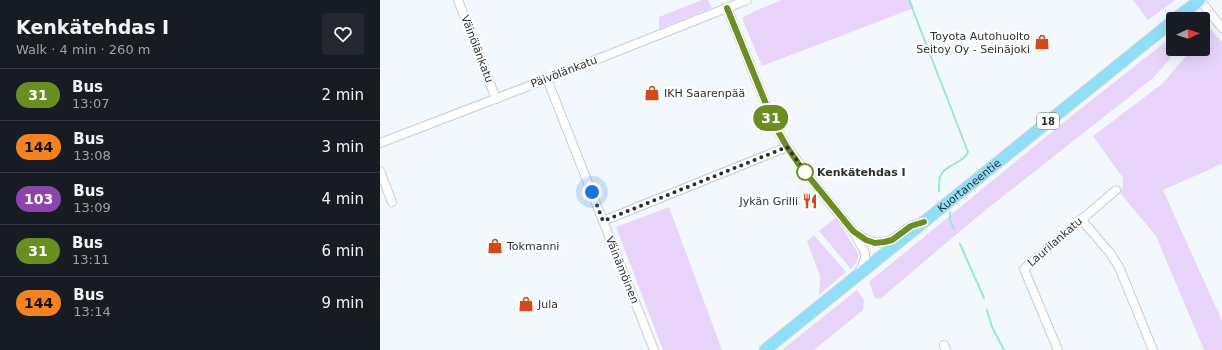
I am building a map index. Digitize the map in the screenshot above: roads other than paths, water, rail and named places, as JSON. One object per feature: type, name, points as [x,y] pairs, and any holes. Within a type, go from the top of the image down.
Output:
[{"type":"highway","name":"Kuortaneentie","points":[[1184,12],[1200,0]]},
{"type":"highway","name":"Kuortaneentie","points":[[765,350],[1166,26]]},
{"type":"street","name":"Väinölänkatu","points":[[458,0],[496,99]]},
{"type":"street","name":"Päivölänkatu","points":[[380,143],[747,0]]},
{"type":"street","points":[[1200,0],[1222,28]]},
{"type":"street","points":[[727,8],[775,126],[787,147],[853,231],[864,253],[865,259],[856,276]]},
{"type":"street","name":"Väinämöinen","points":[[547,79],[654,350]]},
{"type":"street","points":[[603,221],[787,147]]},
{"type":"street","points":[[380,172],[392,202]]},
{"type":"street","name":"Laurilankatu","points":[[1058,350],[1024,269],[1116,190]]},
{"type":"street","points":[[1081,219],[1110,253],[1119,267],[1153,350]]},
{"type":"street","points":[[853,231],[866,240],[875,243],[884,242],[892,240],[911,226],[924,222]]},
{"type":"waterway","points":[[909,0],[968,152],[963,159],[943,171],[939,182],[939,191]]},
{"type":"waterway","points":[[950,212],[950,220],[954,229]]},
{"type":"waterway","points":[[960,244],[984,298]]},
{"type":"waterway","points":[[987,310],[992,327],[1004,350]]},
{"type":"place","name":"Toyota Autohuolto Seitoy Oy - Seinäjoki","points":[[1042,42]]},
{"type":"place","name":"IKH Saarenpää","points":[[652,93]]},
{"type":"place","name":"Kenkätehdas I","points":[[805,172]]},
{"type":"place","name":"Jykän Grilli","points":[[810,201]]},
{"type":"place","name":"Tokmanni","points":[[495,246]]},
{"type":"place","name":"Jula","points":[[526,304]]}]
